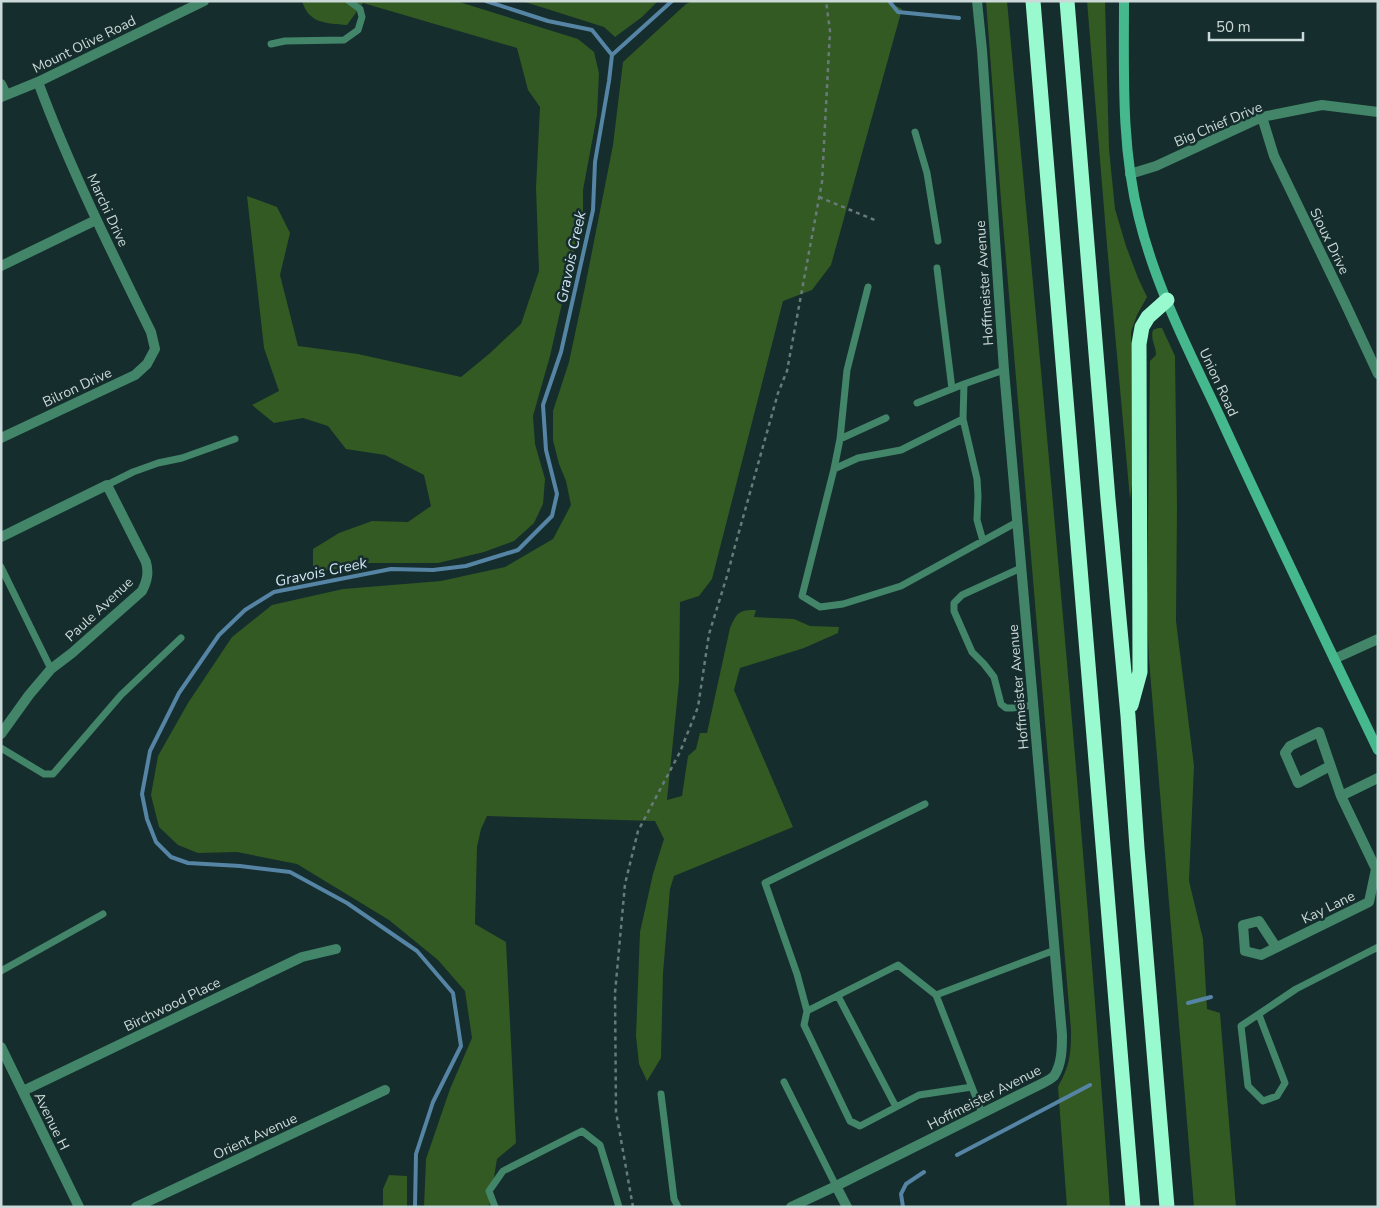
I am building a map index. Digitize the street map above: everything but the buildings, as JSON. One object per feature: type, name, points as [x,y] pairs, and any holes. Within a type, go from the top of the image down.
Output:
[{"type":"highway","points":[[1033,1],[1133,1207]]},
{"type":"highway","points":[[1067,1],[1128,716],[1167,1207]]},
{"type":"highway","points":[[1128,716],[1140,672],[1139,344],[1142,327],[1148,317],[1166,300]]},
{"type":"main road","name":"Union Road","points":[[1124,1],[1126,121],[1130,174],[1146,244],[1166,300],[1378,750]]},
{"type":"street","name":"Mount Olive Road","points":[[4,96],[38,82],[204,1]]},
{"type":"street","name":"Hoffmeister Avenue","points":[[791,1207],[1044,1083],[1053,1076],[1058,1068],[1062,1053],[1055,950],[1004,370],[977,1]]},
{"type":"street","name":"Marchi Drive","points":[[38,82],[57,132],[96,220],[151,332],[155,349]]},
{"type":"street","points":[[1,84],[4,96]]},
{"type":"street","name":"Big Chief Drive","points":[[1130,174],[1156,166],[1262,117],[1322,105],[1378,112]]},
{"type":"street","name":"Sioux Drive","points":[[1262,117],[1274,156],[1378,374]]},
{"type":"street","points":[[1,266],[96,220]]},
{"type":"street","name":"Bilron Drive","points":[[1,438],[135,375],[147,364],[155,349]]},
{"type":"street","points":[[1,537],[107,485]]},
{"type":"street","name":"Paule Avenue","points":[[1,734],[52,669],[142,591],[148,576],[146,562],[107,485]]},
{"type":"street","points":[[1334,659],[1378,639]]},
{"type":"street","name":"Kay Lane","points":[[1276,947],[1369,902],[1376,868],[1341,796],[1319,732],[1290,746],[1285,753],[1298,783],[1330,766]]},
{"type":"street","points":[[1341,796],[1378,778]]},
{"type":"street","name":"Birchwood Place","points":[[23,1091],[302,957],[336,949]]},
{"type":"street","name":"Avenue H","points":[[1,1047],[79,1207]]},
{"type":"street","name":"Orient Avenue","points":[[136,1207],[385,1090]]},
{"type":"street","points":[[836,1186],[847,1207]]},
{"type":"lane","points":[[272,44],[285,41],[344,40],[358,30],[362,17],[360,9],[348,1]]},
{"type":"lane","points":[[915,132],[927,173],[938,241]]},
{"type":"lane","points":[[937,268],[952,389]]},
{"type":"lane","points":[[868,287],[847,370],[840,438],[834,469],[802,596],[820,607],[843,604],[901,586],[1017,522]]},
{"type":"lane","points":[[917,403],[1004,370]]},
{"type":"lane","points":[[964,384],[963,419],[977,479],[978,520],[983,541]]},
{"type":"lane","points":[[840,438],[886,418]]},
{"type":"lane","points":[[834,469],[858,458],[901,450],[963,419]]},
{"type":"lane","points":[[107,485],[133,472],[158,463],[182,458],[235,439]]},
{"type":"lane","points":[[1,567],[52,669]]},
{"type":"lane","points":[[1021,568],[962,595],[954,603],[954,611],[972,652],[994,677],[1001,704],[1006,708],[1033,705]]},
{"type":"lane","points":[[1,748],[44,774],[53,774],[121,695],[181,638]]},
{"type":"lane","points":[[925,804],[765,883],[797,974],[807,1011],[804,1026],[850,1121],[860,1126],[918,1095],[972,1087]]},
{"type":"lane","points":[[1,971],[103,914]]},
{"type":"lane","points":[[1259,1014],[1285,1083],[1277,1096],[1263,1101],[1248,1086],[1241,1026],[1296,989],[1378,947]]},
{"type":"lane","points":[[936,994],[1055,950]]},
{"type":"lane","points":[[807,1011],[898,965],[936,994],[982,1113]]},
{"type":"lane","points":[[838,996],[896,1107]]},
{"type":"lane","points":[[784,1082],[836,1186]]},
{"type":"lane","points":[[661,1094],[674,1199],[678,1207]]},
{"type":"lane","points":[[495,1207],[489,1191],[503,1171],[582,1131],[600,1145],[619,1207]]},
{"type":"path","points":[[633,1207],[616,1112],[614,993],[625,884],[638,830],[680,752],[698,707],[708,634],[728,576],[740,526],[778,393],[787,371],[822,182],[830,31],[826,1]]},
{"type":"path","points":[[819,197],[877,221]]},
{"type":"green space","points":[[302,1],[456,1],[578,39],[594,52],[599,73],[597,115],[583,190],[583,211],[550,356],[533,416],[535,444],[545,479],[543,504],[534,523],[514,541],[484,552],[438,563],[367,563],[313,573],[313,549],[339,533],[372,521],[408,522],[431,506],[424,475],[385,455],[346,449],[328,426],[303,418],[274,423],[252,405],[279,391],[264,348],[247,196],[277,207],[290,233],[280,275],[298,346],[358,354],[461,377],[521,324],[539,271],[536,188],[540,107],[528,90],[517,48],[363,3],[347,25],[325,23],[309,14]]},
{"type":"green space","points":[[522,1],[658,1],[642,17],[615,37],[604,27]]},
{"type":"green space","points":[[692,1],[886,1],[902,9],[831,265],[812,290],[783,301],[712,579],[699,596],[680,602],[679,682],[667,800],[682,796],[688,756],[696,749],[700,733],[707,733],[730,628],[739,613],[756,610],[754,617],[794,619],[810,626],[839,627],[838,633],[804,648],[740,668],[734,690],[793,827],[674,876],[670,889],[663,973],[661,1058],[647,1081],[639,1064],[636,1036],[640,932],[653,874],[664,839],[655,821],[487,816],[481,829],[477,847],[475,924],[506,942],[516,1143],[497,1159],[489,1207],[424,1207],[426,1159],[450,1089],[472,1038],[465,991],[438,960],[389,920],[297,864],[237,852],[198,853],[178,845],[159,827],[151,795],[158,756],[188,703],[232,637],[272,605],[343,589],[441,581],[505,567],[553,539],[571,505],[566,481],[559,464],[553,440],[553,411],[569,362],[585,287],[613,145],[623,62],[686,4]]},
{"type":"green space","points":[[986,1],[1007,1],[1075,754],[1110,1207],[1067,1207],[1058,1087],[1069,1060],[1071,1030]]},
{"type":"green space","points":[[1087,1],[1105,1],[1109,149],[1115,209],[1126,246],[1147,297],[1137,315],[1131,332],[1132,484],[1130,499],[1107,245]]},
{"type":"green space","points":[[1162,328],[1175,356],[1176,621],[1194,766],[1189,881],[1203,939],[1207,1009],[1220,1013],[1236,1207],[1194,1207],[1149,659],[1147,609],[1150,361],[1156,355],[1152,333],[1153,330]]},
{"type":"green space","points":[[389,1175],[407,1176],[407,1207],[383,1207],[383,1189]]},
{"type":"waterway","name":"Gravois Creek","points":[[415,1207],[416,1154],[433,1102],[461,1046],[453,993],[417,951],[347,903],[290,872],[240,866],[188,863],[171,857],[156,842],[147,819],[142,794],[150,751],[179,693],[219,635],[245,610],[274,592],[391,569],[433,570],[466,566],[518,550],[552,516],[557,494],[546,450],[543,405],[561,352],[593,210],[595,162],[612,55],[592,30],[548,21],[486,1]]},
{"type":"waterway","points":[[612,55],[672,1]]},
{"type":"waterway","points":[[889,1],[898,12],[959,18]]},
{"type":"waterway","points":[[1188,1003],[1211,997]]},
{"type":"waterway","points":[[957,1155],[1090,1085]]},
{"type":"waterway","points":[[903,1207],[901,1194],[906,1184],[924,1172]]}]
